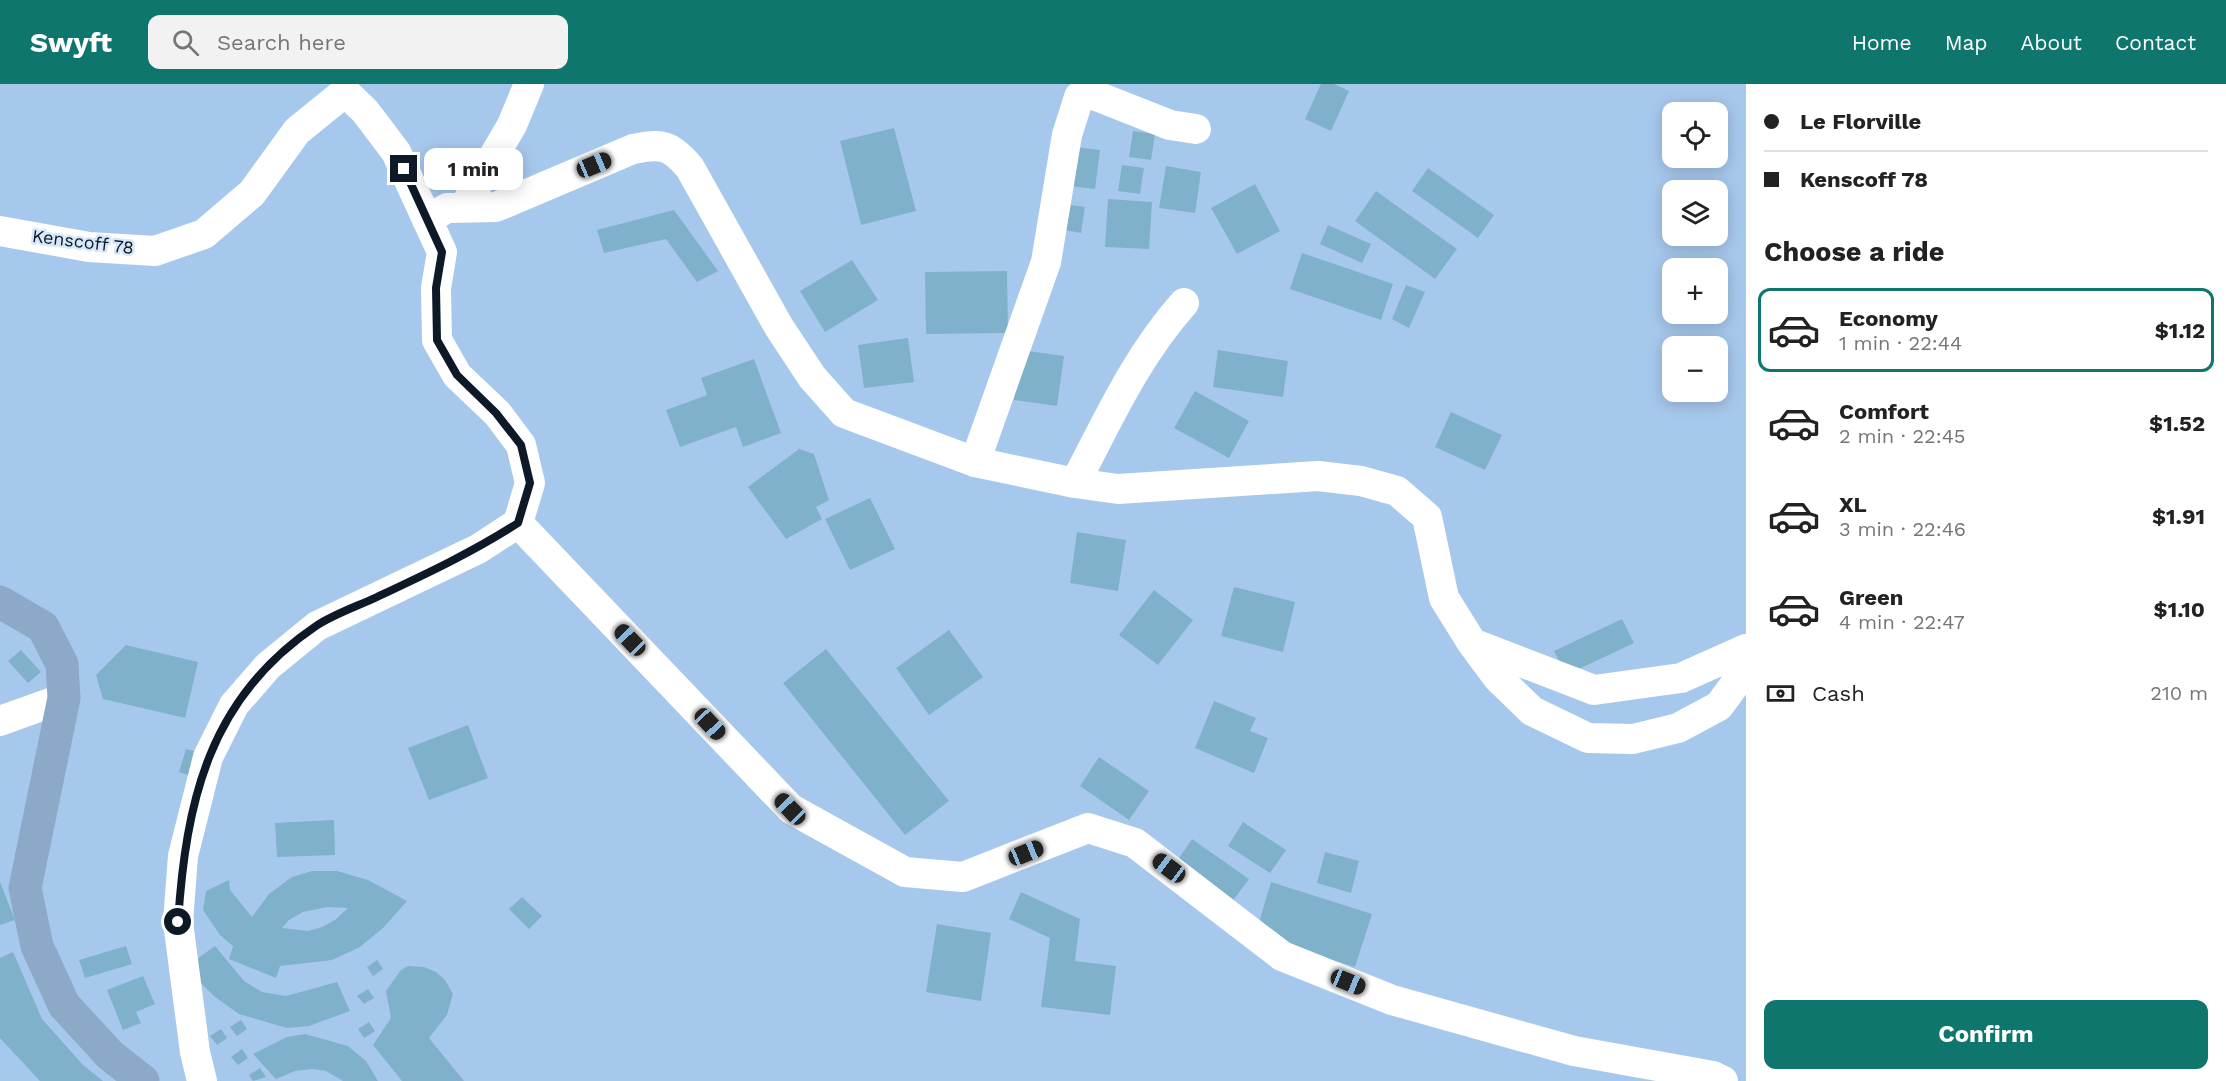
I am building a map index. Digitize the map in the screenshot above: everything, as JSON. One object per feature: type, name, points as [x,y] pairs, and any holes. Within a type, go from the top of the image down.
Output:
[{"type":"main road","points":[[0,602],[43,627],[62,664],[64,698],[25,888],[38,946],[64,1005],[110,1055],[143,1081]]},
{"type":"street","points":[[464,207],[512,125],[529,84]]},
{"type":"street","name":"Kenscoff 78","points":[[0,231],[89,247],[155,251],[204,234],[252,193],[297,131],[343,88],[365,111],[396,152],[442,252],[436,288],[437,340],[457,375],[496,413],[521,445],[530,483],[518,523]]},
{"type":"street","points":[[975,462],[1046,262],[1067,135],[1079,97],[1089,93],[1170,125],[1196,129]]},
{"type":"street","points":[[427,220],[447,208],[496,207],[633,149],[654,145],[675,150],[690,168],[779,327],[812,377],[844,413],[975,462],[1076,483],[1118,489],[1318,476],[1361,481],[1397,491],[1427,517],[1444,598],[1472,643],[1498,678],[1532,711],[1588,738],[1633,739],[1678,728],[1719,706],[1746,669]]},
{"type":"street","points":[[1076,483],[1139,361],[1159,331],[1184,303]]},
{"type":"street","points":[[202,1081],[195,1052],[178,922],[183,856],[208,757],[234,705],[268,666],[316,626],[478,549],[518,523],[790,809],[905,872],[963,878],[1088,828],[1135,843],[1282,956],[1404,1003],[1574,1051],[1713,1076],[1723,1081]]},
{"type":"street","points":[[1472,643],[1594,690],[1681,678],[1746,649]]},
{"type":"street","points":[[0,722],[64,698]]},
{"type":"building","points":[[1321,84],[1334,84],[1349,91],[1331,131],[1305,119]]},
{"type":"building","points":[[894,128],[916,211],[861,225],[840,141]]},
{"type":"building","points":[[1133,131],[1155,134],[1151,160],[1129,157]]},
{"type":"building","points":[[1067,146],[1100,150],[1095,189],[1062,185]]},
{"type":"building","points":[[1122,165],[1144,168],[1140,194],[1118,191]]},
{"type":"building","points":[[1166,166],[1201,172],[1195,213],[1159,208]]},
{"type":"building","points":[[1428,168],[1494,215],[1478,238],[1412,191]]},
{"type":"building","points":[[1255,184],[1280,231],[1237,254],[1211,208]]},
{"type":"building","points":[[1376,191],[1457,249],[1435,279],[1355,221]]},
{"type":"building","points":[[1108,199],[1152,202],[1149,249],[1105,247]]},
{"type":"building","points":[[1063,204],[1085,207],[1081,233],[1059,229]]},
{"type":"building","points":[[674,210],[718,271],[697,282],[666,239],[604,253],[597,230]]},
{"type":"building","points":[[1328,225],[1371,244],[1362,263],[1320,244]]},
{"type":"building","points":[[1302,253],[1393,284],[1381,320],[1290,289]]},
{"type":"building","points":[[852,260],[878,300],[825,332],[800,291]]},
{"type":"building","points":[[1007,271],[1008,333],[926,334],[925,272]]},
{"type":"building","points":[[1406,285],[1425,292],[1409,328],[1392,319]]},
{"type":"building","points":[[908,338],[914,382],[864,388],[858,345]]},
{"type":"building","points":[[1020,350],[1064,356],[1057,406],[1014,400]]},
{"type":"building","points":[[1218,350],[1288,361],[1283,397],[1213,387]]},
{"type":"building","points":[[754,359],[781,433],[743,447],[736,427],[680,447],[666,410],[707,395],[701,378]]},
{"type":"building","points":[[1195,391],[1249,421],[1229,458],[1174,428]]},
{"type":"building","points":[[1451,412],[1502,435],[1485,470],[1435,447]]},
{"type":"building","points":[[799,449],[814,454],[829,500],[816,507],[822,519],[786,539],[748,487]]},
{"type":"building","points":[[870,498],[895,549],[850,570],[825,519]]},
{"type":"building","points":[[1077,532],[1126,540],[1118,591],[1070,583]]},
{"type":"building","points":[[1234,587],[1295,602],[1283,652],[1221,636]]},
{"type":"building","points":[[1154,590],[1193,620],[1158,665],[1119,635]]},
{"type":"building","points":[[1622,619],[1634,643],[1566,675],[1554,651]]},
{"type":"building","points":[[949,630],[983,677],[929,715],[896,668]]},
{"type":"building","points":[[126,645],[198,662],[185,718],[103,699],[96,675]]},
{"type":"building","points":[[826,649],[949,801],[905,835],[783,683]]},
{"type":"building","points":[[21,650],[41,672],[28,683],[8,661]]},
{"type":"building","points":[[1214,701],[1256,718],[1250,731],[1268,738],[1254,773],[1195,748]]},
{"type":"building","points":[[468,725],[488,778],[429,800],[408,748]]},
{"type":"building","points":[[186,749],[198,752],[191,776],[179,772]]},
{"type":"building","points":[[1099,757],[1149,791],[1129,820],[1080,786]]},
{"type":"building","points":[[334,820],[335,855],[277,857],[275,823]]},
{"type":"building","points":[[1243,822],[1286,850],[1270,873],[1228,846]]},
{"type":"building","points":[[1192,839],[1249,879],[1229,906],[1173,867]]},
{"type":"building","points":[[1325,852],[1359,861],[1351,893],[1317,883]]},
{"type":"building","points":[[312,871],[337,871],[368,880],[407,901],[384,927],[360,947],[332,960],[280,966],[276,978],[229,959],[233,946],[220,935],[203,910],[206,891],[229,880],[230,890],[252,917],[269,894],[292,877]],"holes":[[[327,907],[348,908],[335,920],[322,927],[308,931],[282,928],[289,920],[303,912]]]},
{"type":"building","points":[[0,882],[15,920],[0,925]]},
{"type":"building","points":[[1271,882],[1372,914],[1355,967],[1255,936]]},
{"type":"building","points":[[1021,892],[1080,919],[1075,961],[1116,966],[1110,1015],[1041,1007],[1050,938],[1009,919]]},
{"type":"building","points":[[522,897],[542,916],[529,929],[509,909]]},
{"type":"building","points":[[937,924],[991,933],[981,1001],[926,992]]},
{"type":"building","points":[[126,946],[132,964],[85,978],[79,960]]},
{"type":"building","points":[[215,946],[244,981],[262,992],[286,996],[337,982],[350,1011],[309,1026],[287,1028],[239,1014],[215,997],[200,982],[190,964]]},
{"type":"building","points":[[13,952],[42,1019],[83,1065],[103,1081],[40,1081],[0,1038],[0,958]]},
{"type":"building","points":[[377,960],[383,969],[373,976],[367,967]]},
{"type":"building","points":[[408,966],[424,967],[436,972],[445,980],[453,994],[447,1015],[429,1038],[464,1081],[402,1081],[373,1045],[391,1018],[386,991],[401,970]]},
{"type":"building","points":[[143,976],[155,1004],[136,1012],[141,1023],[123,1030],[107,990]]},
{"type":"building","points":[[368,989],[374,998],[364,1004],[357,996]]},
{"type":"building","points":[[241,1020],[247,1029],[237,1036],[230,1027]]},
{"type":"building","points":[[369,1022],[375,1031],[364,1038],[358,1029]]},
{"type":"building","points":[[221,1029],[227,1038],[217,1045],[210,1036]]},
{"type":"building","points":[[305,1034],[348,1046],[366,1061],[378,1081],[343,1081],[326,1071],[312,1069],[295,1071],[276,1079],[253,1054],[287,1037]]},
{"type":"building","points":[[242,1049],[248,1058],[238,1065],[231,1057]]},
{"type":"building","points":[[260,1068],[266,1077],[253,1081],[249,1075]]},
{"type":"route","points":[[178,922],[183,856],[208,757],[234,705],[268,666],[316,626],[478,549],[518,523],[530,483],[521,445],[496,413],[457,375],[437,340],[436,288],[442,252],[404,169]]}]
